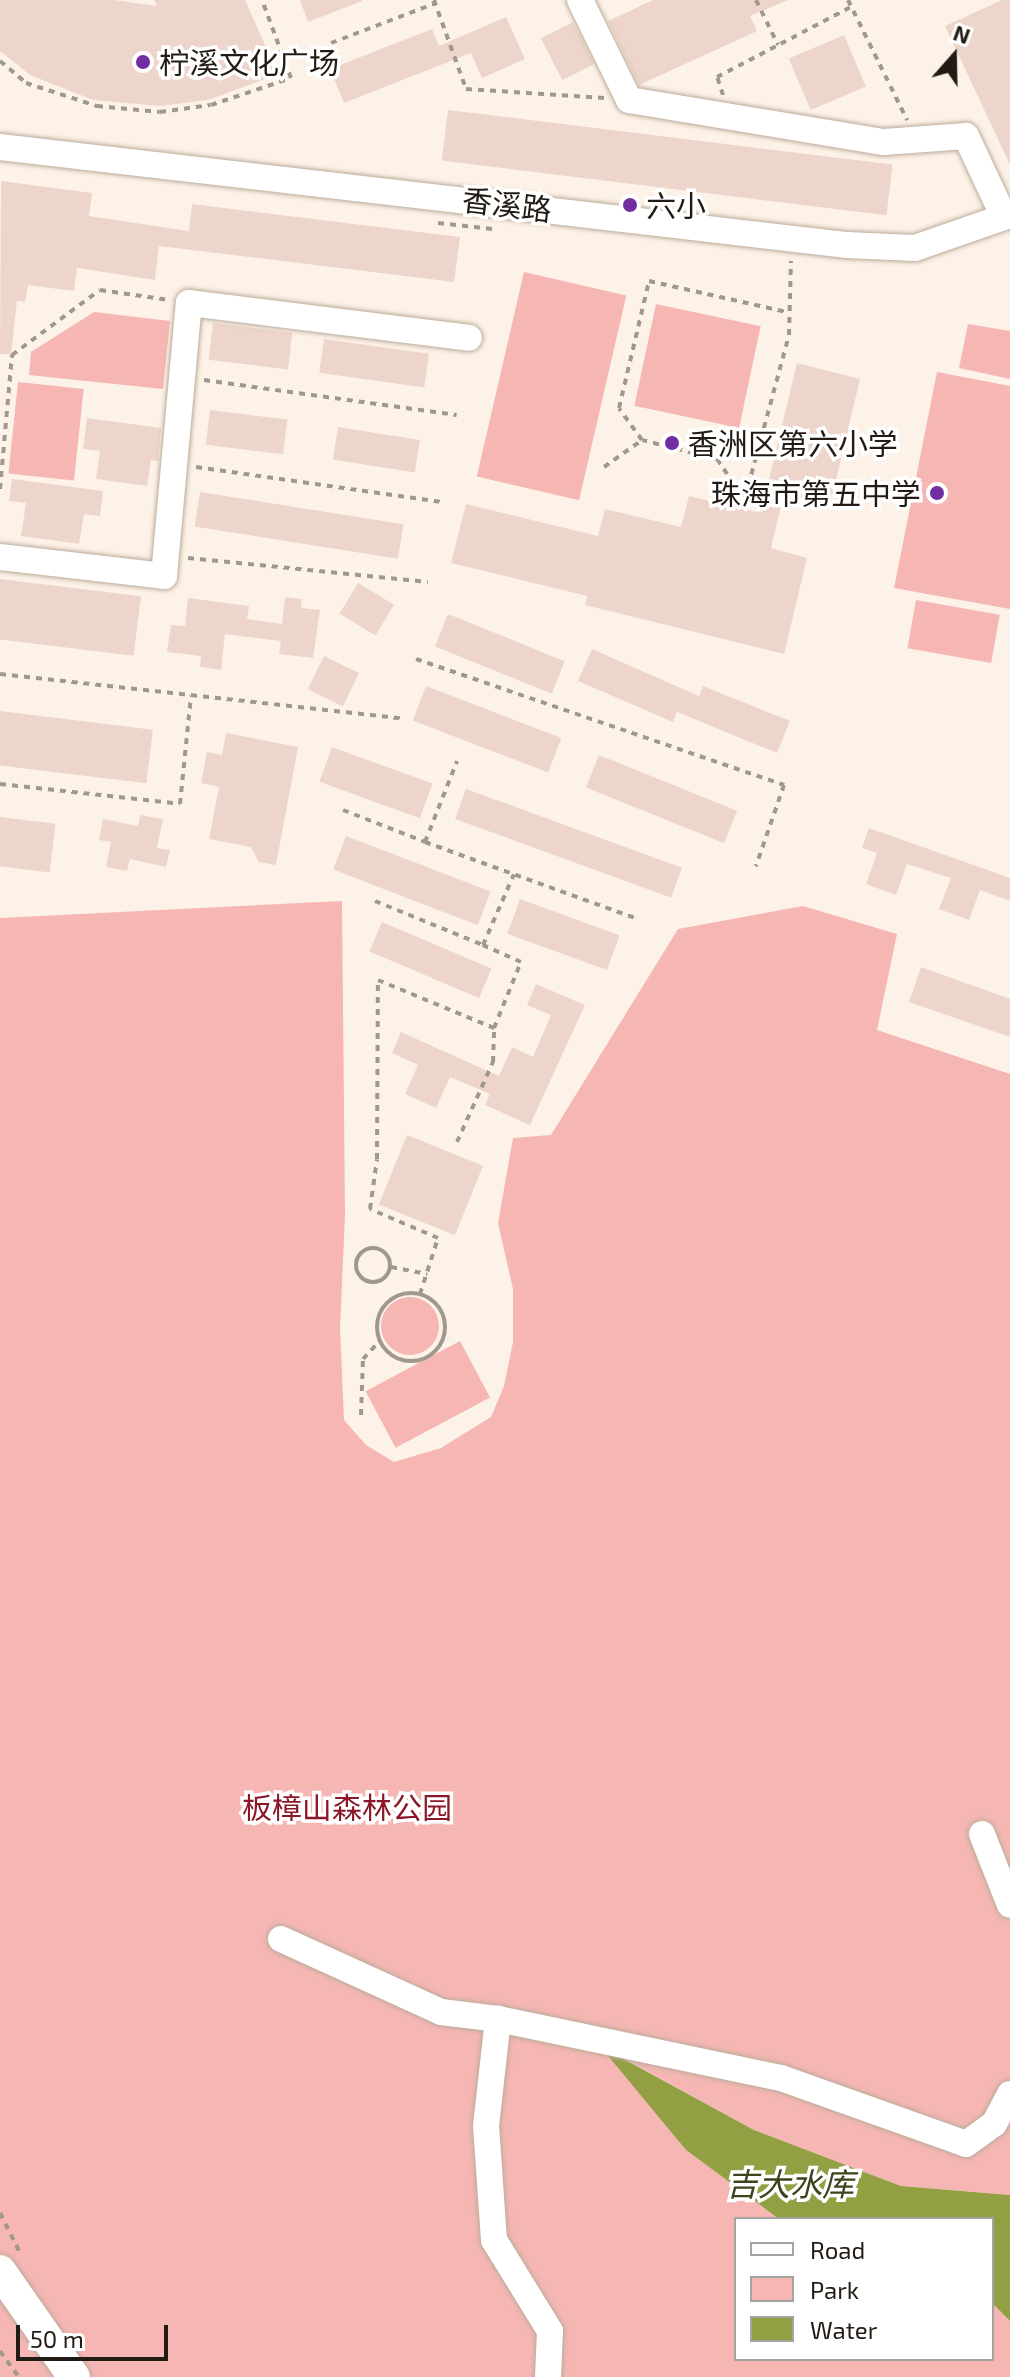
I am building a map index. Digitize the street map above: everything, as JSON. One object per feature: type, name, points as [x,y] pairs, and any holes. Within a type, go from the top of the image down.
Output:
[{"type":"main road","points":[[0,2271],[74,2377]]},
{"type":"main road","points":[[0,2310],[47,2377]]},
{"type":"street","points":[[580,0],[629,100],[884,142],[966,136],[1007,216]]},
{"type":"street","name":"香溪路","points":[[0,147],[793,239],[915,248],[1007,216]]},
{"type":"street","points":[[0,557],[164,576],[189,303],[469,338]]},
{"type":"street","points":[[982,1834],[1010,1905]]},
{"type":"street","points":[[281,1939],[441,2012],[498,2019],[781,2078],[966,2144],[994,2124],[1010,2094]]},
{"type":"street","points":[[498,2019],[486,2126],[494,2240],[550,2331],[548,2377]]},
{"type":"path","points":[[0,61],[26,83],[97,106],[160,112],[211,105],[291,78],[262,0]]},
{"type":"path","points":[[756,0],[778,45]]},
{"type":"path","points":[[848,0],[917,140]]},
{"type":"path","points":[[331,43],[435,2],[466,89],[629,100]]},
{"type":"path","points":[[729,116],[717,77],[851,7]]},
{"type":"path","points":[[742,509],[789,335],[787,312],[793,239]]},
{"type":"path","points":[[747,487],[734,484],[717,459],[642,440],[619,408],[649,281],[787,312]]},
{"type":"path","points":[[0,489],[12,355],[100,290],[189,303]]},
{"type":"path","points":[[182,377],[457,415]]},
{"type":"path","points":[[604,467],[642,440]]},
{"type":"path","points":[[717,459],[737,445],[756,449]]},
{"type":"path","points":[[174,464],[442,502]]},
{"type":"path","points":[[166,556],[428,582]]},
{"type":"path","points":[[416,659],[784,785],[756,866]]},
{"type":"path","points":[[0,674],[405,719]]},
{"type":"path","points":[[0,784],[180,804],[191,695]]},
{"type":"path","points":[[425,842],[457,761]]},
{"type":"path","points":[[343,810],[635,918]]},
{"type":"path","points":[[483,945],[514,874]]},
{"type":"path","points":[[375,901],[521,962],[494,1028],[493,1062],[457,1142]]},
{"type":"path","points":[[420,1294],[438,1238],[370,1209],[377,1159],[378,980],[494,1028]]},
{"type":"path","points":[[374,1247],[388,1256],[391,1267],[386,1277],[370,1282],[360,1277],[355,1266],[363,1250],[374,1247]]},
{"type":"path","points":[[391,1267],[427,1274]]},
{"type":"path","points":[[401,1294],[420,1294],[437,1304],[445,1322],[437,1349],[411,1361],[393,1355],[380,1341],[377,1322],[385,1305],[401,1294]]},
{"type":"path","points":[[361,1415],[363,1359],[380,1341]]},
{"type":"path","points":[[0,2351],[19,2377]]},
{"type":"green space","points":[[524,272],[626,296],[579,500],[477,477]]},
{"type":"green space","points":[[656,304],[761,326],[739,428],[634,406]]},
{"type":"green space","points":[[94,312],[170,321],[163,389],[29,375],[31,352]]},
{"type":"green space","points":[[968,324],[1010,331],[1010,379],[959,368]]},
{"type":"green space","points":[[937,372],[1010,386],[1010,609],[894,588]]},
{"type":"green space","points":[[18,382],[84,389],[74,480],[8,473]]},
{"type":"green space","points":[[916,600],[1000,615],[991,663],[907,648]]},
{"type":"green space","name":"板樟山森林公园","points":[[342,901],[345,1215],[340,1328],[344,1420],[366,1445],[394,1462],[441,1448],[491,1417],[504,1386],[513,1342],[513,1289],[498,1223],[513,1138],[551,1135],[678,929],[803,906],[897,934],[877,1030],[1010,1074],[1010,2195],[901,2186],[754,2130],[603,2047],[686,2150],[776,2217],[734,2217],[734,2361],[994,2361],[994,2305],[1010,2321],[1010,2377],[0,2377],[0,918]]},
{"type":"green space","points":[[410,1297],[431,1305],[439,1326],[431,1347],[410,1355],[389,1347],[381,1326],[389,1305]]},
{"type":"green space","points":[[460,1341],[490,1398],[396,1448],[366,1391]]},
{"type":"water","name":"吉大水库","points":[[600,2046],[754,2130],[901,2186],[1010,2195],[1010,2321],[994,2305],[994,2217],[776,2217],[686,2150]]},
{"type":"building","name":"柠溪文化广场","points":[[0,0],[114,0],[157,6],[154,0],[245,0],[278,74],[208,100],[160,106],[93,100],[30,75],[0,51]]},
{"type":"building","points":[[300,0],[362,0],[362,1],[308,22]]},
{"type":"building","points":[[653,0],[788,0],[750,16],[757,31],[639,85],[608,21]]},
{"type":"building","points":[[1002,0],[1010,0],[1010,165],[945,26]]},
{"type":"building","points":[[506,17],[525,59],[482,78],[471,53],[344,103],[330,69],[432,29],[439,46]]},
{"type":"building","points":[[573,22],[594,64],[562,80],[541,38]]},
{"type":"building","points":[[844,35],[866,87],[811,110],[789,58]]},
{"type":"building","points":[[448,110],[893,165],[886,215],[442,161]]},
{"type":"building","points":[[1,181],[92,193],[89,216],[189,231],[192,204],[460,237],[454,282],[159,246],[155,280],[77,268],[74,291],[28,285],[25,302],[17,301],[11,354],[0,354]]},
{"type":"building","points":[[213,323],[292,333],[288,369],[208,360]]},
{"type":"building","points":[[324,339],[429,354],[424,387],[319,373]]},
{"type":"building","points":[[797,363],[860,379],[830,505],[784,494],[771,548],[807,558],[784,654],[585,605],[587,596],[451,563],[466,504],[598,536],[605,509],[681,527],[689,496],[761,513]]},
{"type":"building","points":[[210,410],[287,420],[283,454],[206,445]]},
{"type":"building","points":[[87,418],[161,428],[158,461],[151,460],[147,486],[96,479],[100,451],[83,449]]},
{"type":"building","points":[[338,427],[420,440],[415,473],[333,460]]},
{"type":"building","points":[[12,479],[103,491],[100,516],[84,514],[79,544],[21,536],[26,503],[9,501]]},
{"type":"building","points":[[200,492],[403,524],[398,559],[195,527]]},
{"type":"building","points":[[0,579],[141,596],[134,656],[0,639]]},
{"type":"building","points":[[358,583],[394,605],[375,635],[339,614]]},
{"type":"building","points":[[285,597],[302,599],[301,608],[320,610],[313,658],[279,654],[281,641],[225,634],[221,670],[200,667],[201,656],[167,652],[171,625],[185,626],[188,598],[249,606],[247,619],[282,624]]},
{"type":"building","points":[[448,614],[565,661],[552,694],[435,646]]},
{"type":"building","points":[[592,649],[699,696],[703,686],[790,721],[777,753],[677,712],[673,722],[578,681]]},
{"type":"building","points":[[324,656],[359,673],[343,706],[308,689]]},
{"type":"building","points":[[426,686],[561,738],[548,773],[413,721]]},
{"type":"building","points":[[0,711],[153,730],[146,783],[0,765]]},
{"type":"building","points":[[226,733],[298,747],[276,865],[259,862],[251,847],[209,839],[219,787],[201,783],[207,752],[222,755]]},
{"type":"building","points":[[332,747],[433,784],[420,818],[319,782]]},
{"type":"building","points":[[599,755],[737,811],[724,843],[586,787]]},
{"type":"building","points":[[466,789],[682,868],[671,898],[455,819]]},
{"type":"building","points":[[140,815],[163,819],[157,848],[170,850],[166,867],[130,859],[127,871],[106,867],[111,842],[99,840],[103,819],[138,826]]},
{"type":"building","points":[[0,817],[56,824],[50,872],[0,866]]},
{"type":"building","points":[[869,828],[1010,878],[1010,901],[980,890],[969,920],[939,909],[951,878],[907,864],[896,895],[866,884],[877,853],[862,848]]},
{"type":"building","points":[[346,836],[491,892],[478,925],[333,870]]},
{"type":"building","points":[[520,899],[620,935],[607,970],[507,934]]},
{"type":"building","points":[[382,922],[492,968],[479,998],[369,951]]},
{"type":"building","points":[[921,967],[1010,999],[1010,1037],[909,1002]]},
{"type":"building","points":[[536,984],[585,1005],[530,1125],[485,1105],[490,1094],[450,1077],[436,1108],[405,1094],[418,1065],[392,1053],[401,1032],[499,1076],[512,1047],[533,1057],[551,1015],[527,1005]]},
{"type":"building","points":[[407,1135],[483,1166],[455,1235],[379,1205]]},
{"type":"place","name":"柠溪文化广场","points":[[143,62]]},
{"type":"place","name":"六小","points":[[630,205]]},
{"type":"place","name":"香洲区第六小学","points":[[672,443]]},
{"type":"place","name":"珠海市第五中学","points":[[937,493]]}]
